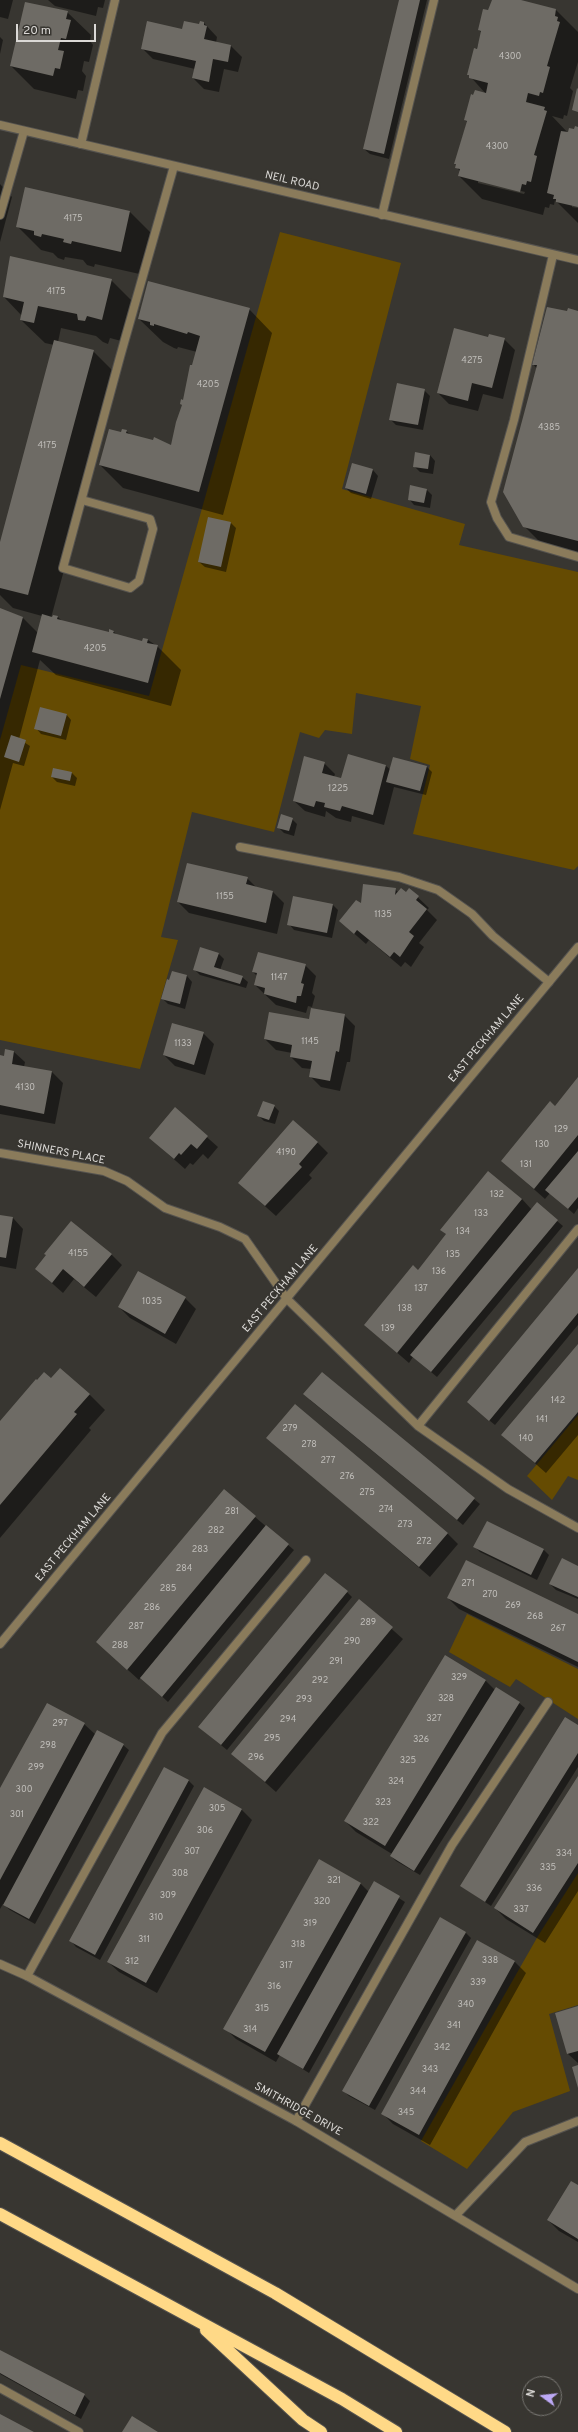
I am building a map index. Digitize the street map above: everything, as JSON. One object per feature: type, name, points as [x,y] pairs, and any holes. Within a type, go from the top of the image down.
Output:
[{"type":"highway","points":[[0,2143],[275,2293],[505,2432]]},
{"type":"highway","points":[[0,2214],[342,2399],[396,2432]]},
{"type":"highway","points":[[192,2317],[303,2420],[321,2432]]},
{"type":"street","points":[[81,144],[116,0]]},
{"type":"street","points":[[382,215],[434,0]]},
{"type":"street","name":"NEIL ROAD","points":[[0,125],[578,260]]},
{"type":"street","points":[[0,216],[24,131]]},
{"type":"street","points":[[82,500],[150,519],[153,529],[139,581],[130,588],[63,568],[174,166]]},
{"type":"street","points":[[553,255],[514,420],[491,502],[497,518],[509,537],[578,557]]},
{"type":"street","points":[[240,847],[399,877],[438,890],[472,914],[493,936],[549,982]]},
{"type":"street","name":"EAST PECKHAM LANE","points":[[0,1644],[578,947]]},
{"type":"street","name":"SHINNERS PLACE","points":[[0,1153],[104,1171],[127,1181],[164,1208],[220,1227],[245,1239],[287,1299],[418,1426],[508,1490],[578,1528]]},
{"type":"street","points":[[418,1426],[578,1229]]},
{"type":"street","points":[[27,1976],[162,1733],[306,1560]]},
{"type":"street","points":[[296,2121],[452,1845],[548,1702]]},
{"type":"street","name":"SMITHRIDGE DRIVE","points":[[0,1964],[27,1976],[296,2121],[578,2289]]},
{"type":"street","points":[[456,2216],[525,2142],[578,2122]]},
{"type":"street","points":[[0,2388],[79,2432]]},
{"type":"shaded area","points":[[280,232],[401,263],[342,489],[465,524],[459,545],[578,572],[578,866],[574,870],[413,834],[430,765],[410,759],[421,706],[356,693],[352,734],[325,730],[319,738],[300,732],[274,832],[192,812],[161,937],[178,940],[140,1069],[0,1040],[0,740],[21,665],[149,696]]},
{"type":"shaded area","points":[[578,1415],[578,1480],[568,1476],[552,1500],[527,1476]]},
{"type":"shaded area","points":[[467,1614],[578,1669],[578,1719],[516,1679],[510,1687],[449,1652]]},
{"type":"shaded area","points":[[578,1873],[578,2005],[549,2014],[570,2091],[513,2112],[467,2169],[421,2141],[538,1936]]},
{"type":"building","points":[[399,0],[420,0],[384,154],[363,149]]},
{"type":"building","points":[[492,0],[521,0],[556,9],[555,16],[558,17],[557,21],[560,22],[547,66],[550,67],[543,93],[540,92],[539,96],[528,93],[526,102],[545,107],[544,110],[547,111],[534,155],[537,156],[531,182],[527,181],[526,185],[522,184],[520,192],[458,176],[460,169],[455,168],[456,164],[454,164],[467,121],[464,120],[471,94],[473,95],[475,90],[486,93],[488,83],[469,78],[469,75],[467,75],[474,48],[477,49],[481,31],[478,30],[483,9],[488,10]]},
{"type":"building","points":[[25,2],[68,11],[66,19],[71,20],[66,39],[61,38],[58,50],[64,51],[60,69],[55,68],[53,76],[10,66]]},
{"type":"building","points":[[147,21],[182,29],[184,21],[199,24],[200,21],[204,22],[204,25],[207,26],[204,39],[231,45],[228,62],[213,59],[209,82],[192,78],[196,61],[141,49]]},
{"type":"building","points":[[577,88],[578,89],[578,112],[572,110]]},
{"type":"building","points":[[575,126],[578,127],[578,207],[556,202],[556,199],[553,199],[554,195],[547,193],[561,131],[568,132],[569,128],[574,129]]},
{"type":"building","points":[[25,187],[130,211],[121,252],[72,241],[71,244],[63,242],[64,239],[42,234],[41,237],[34,235],[34,231],[16,227]]},
{"type":"building","points":[[10,256],[112,279],[102,320],[87,316],[85,321],[78,320],[77,314],[38,306],[34,323],[20,320],[24,302],[3,297]]},
{"type":"building","points":[[148,281],[250,308],[199,492],[99,465],[109,429],[121,432],[122,429],[127,430],[126,433],[153,440],[154,437],[171,445],[176,422],[182,405],[180,404],[181,399],[183,400],[190,365],[192,365],[200,336],[188,332],[187,334],[154,324],[154,326],[150,325],[150,322],[138,319]]},
{"type":"building","points":[[547,307],[567,311],[568,308],[578,311],[578,541],[523,527],[503,492],[537,365],[532,365]]},
{"type":"building","points":[[454,328],[488,337],[489,334],[505,338],[492,388],[472,383],[468,401],[437,393]]},
{"type":"building","points":[[54,340],[94,350],[28,595],[0,588],[0,542]]},
{"type":"building","points":[[397,383],[425,389],[418,425],[389,420]]},
{"type":"building","points":[[415,452],[430,455],[428,469],[413,467]]},
{"type":"building","points":[[352,463],[373,469],[366,494],[345,488]]},
{"type":"building","points":[[410,485],[427,489],[424,503],[408,500]]},
{"type":"building","points":[[208,517],[231,522],[221,567],[198,562]]},
{"type":"building","points":[[0,608],[23,617],[0,699]]},
{"type":"building","points":[[42,614],[52,617],[53,615],[58,616],[57,619],[109,632],[109,629],[114,631],[113,633],[142,641],[143,638],[148,639],[147,643],[158,645],[148,683],[32,652]]},
{"type":"building","points":[[40,707],[67,714],[61,736],[34,729]]},
{"type":"building","points":[[11,735],[26,740],[19,762],[4,757]]},
{"type":"building","points":[[348,754],[386,765],[373,815],[342,806],[340,811],[324,807],[325,803],[316,801],[314,807],[293,801],[304,756],[325,762],[322,773],[341,778]]},
{"type":"building","points":[[393,757],[427,766],[420,791],[386,782]]},
{"type":"building","points":[[53,768],[72,772],[70,781],[51,777]]},
{"type":"building","points":[[281,814],[293,818],[289,831],[277,828]]},
{"type":"building","points":[[187,863],[248,877],[246,884],[273,891],[266,923],[177,902]]},
{"type":"building","points":[[363,884],[396,888],[395,895],[401,888],[406,892],[409,888],[419,896],[416,900],[427,909],[409,932],[414,936],[400,957],[394,952],[390,957],[357,930],[354,934],[339,921],[356,900],[361,903]]},
{"type":"building","points":[[293,896],[333,904],[327,933],[287,925]]},
{"type":"building","points":[[200,947],[219,953],[214,967],[243,976],[240,984],[193,970]]},
{"type":"building","points":[[258,952],[306,964],[301,983],[304,984],[301,996],[297,996],[296,1003],[264,994],[265,988],[254,985],[257,973],[252,972]]},
{"type":"building","points":[[172,971],[187,975],[180,1004],[161,999],[167,979],[169,980]]},
{"type":"building","points":[[311,1008],[345,1014],[339,1052],[336,1051],[330,1081],[309,1077],[312,1061],[290,1057],[292,1045],[264,1039],[269,1012],[309,1019]]},
{"type":"building","points":[[172,1023],[204,1032],[194,1065],[163,1055]]},
{"type":"building","points":[[5,1049],[14,1051],[12,1064],[52,1071],[44,1114],[0,1105],[0,1055],[4,1056]]},
{"type":"building","points":[[578,1077],[578,1135],[534,1189],[501,1161],[550,1101],[555,1106]]},
{"type":"building","points":[[263,1101],[275,1105],[269,1120],[257,1116]]},
{"type":"building","points":[[175,1107],[208,1136],[197,1149],[191,1144],[181,1155],[179,1153],[174,1159],[149,1138]]},
{"type":"building","points":[[293,1120],[318,1142],[299,1164],[302,1167],[265,1206],[238,1183]]},
{"type":"building","points":[[578,1151],[578,1197],[568,1209],[545,1190]]},
{"type":"building","points":[[488,1171],[522,1199],[397,1353],[364,1325],[413,1265],[418,1270],[446,1234],[440,1230]]},
{"type":"building","points":[[537,1202],[558,1220],[431,1372],[410,1355]]},
{"type":"building","points":[[0,1215],[13,1217],[6,1258],[0,1257]]},
{"type":"building","points":[[71,1221],[112,1254],[84,1287],[63,1269],[52,1283],[35,1269],[46,1255],[44,1254]]},
{"type":"building","points":[[578,1268],[578,1313],[489,1421],[467,1402]]},
{"type":"building","points":[[138,1271],[186,1297],[165,1334],[118,1307]]},
{"type":"building","points":[[578,1344],[578,1412],[535,1463],[501,1435]]},
{"type":"building","points":[[60,1368],[90,1394],[74,1412],[77,1414],[0,1505],[0,1421],[36,1379],[37,1380],[44,1372],[51,1378]]},
{"type":"building","points":[[322,1372],[475,1498],[457,1520],[303,1394]]},
{"type":"building","points":[[295,1404],[448,1533],[419,1567],[266,1438]]},
{"type":"building","points":[[224,1489],[256,1516],[127,1670],[96,1642]]},
{"type":"building","points":[[487,1521],[544,1549],[531,1575],[473,1547]]},
{"type":"building","points":[[266,1525],[289,1544],[162,1697],[140,1678]]},
{"type":"building","points":[[562,1558],[578,1566],[578,1597],[549,1584]]},
{"type":"building","points":[[466,1560],[578,1614],[578,1662],[447,1598]]},
{"type":"building","points":[[325,1573],[348,1591],[221,1745],[198,1727]]},
{"type":"building","points":[[359,1599],[393,1627],[265,1782],[231,1754]]},
{"type":"building","points":[[445,1655],[486,1680],[385,1846],[344,1821]]},
{"type":"building","points":[[496,1687],[520,1702],[414,1871],[390,1856]]},
{"type":"building","points":[[47,1703],[85,1723],[0,1880],[0,1788]]},
{"type":"building","points":[[565,1717],[578,1725],[578,1753],[485,1902],[460,1886]]},
{"type":"building","points":[[97,1730],[124,1744],[29,1919],[3,1905]]},
{"type":"building","points":[[164,1767],[189,1780],[95,1955],[69,1941]]},
{"type":"building","points":[[578,1776],[578,1863],[533,1933],[494,1908]]},
{"type":"building","points":[[204,1787],[242,1809],[146,1983],[107,1962]]},
{"type":"building","points":[[319,1859],[361,1883],[265,2052],[223,2029]]},
{"type":"building","points":[[374,1881],[400,1896],[303,2069],[277,2054]]},
{"type":"building","points":[[440,1917],[466,1932],[369,2106],[342,2091]]},
{"type":"building","points":[[477,1940],[515,1961],[419,2135],[381,2114]]},
{"type":"building","points":[[578,2006],[578,2051],[567,2054],[555,2013]]},
{"type":"building","points":[[578,2065],[578,2088],[572,2067]]},
{"type":"building","points":[[571,2181],[578,2185],[578,2239],[547,2220]]},
{"type":"building","points":[[0,2350],[85,2394],[75,2415],[0,2373]]},
{"type":"building","points":[[0,2414],[34,2432],[0,2432]]},
{"type":"building","points":[[132,2416],[158,2432],[122,2432]]}]
